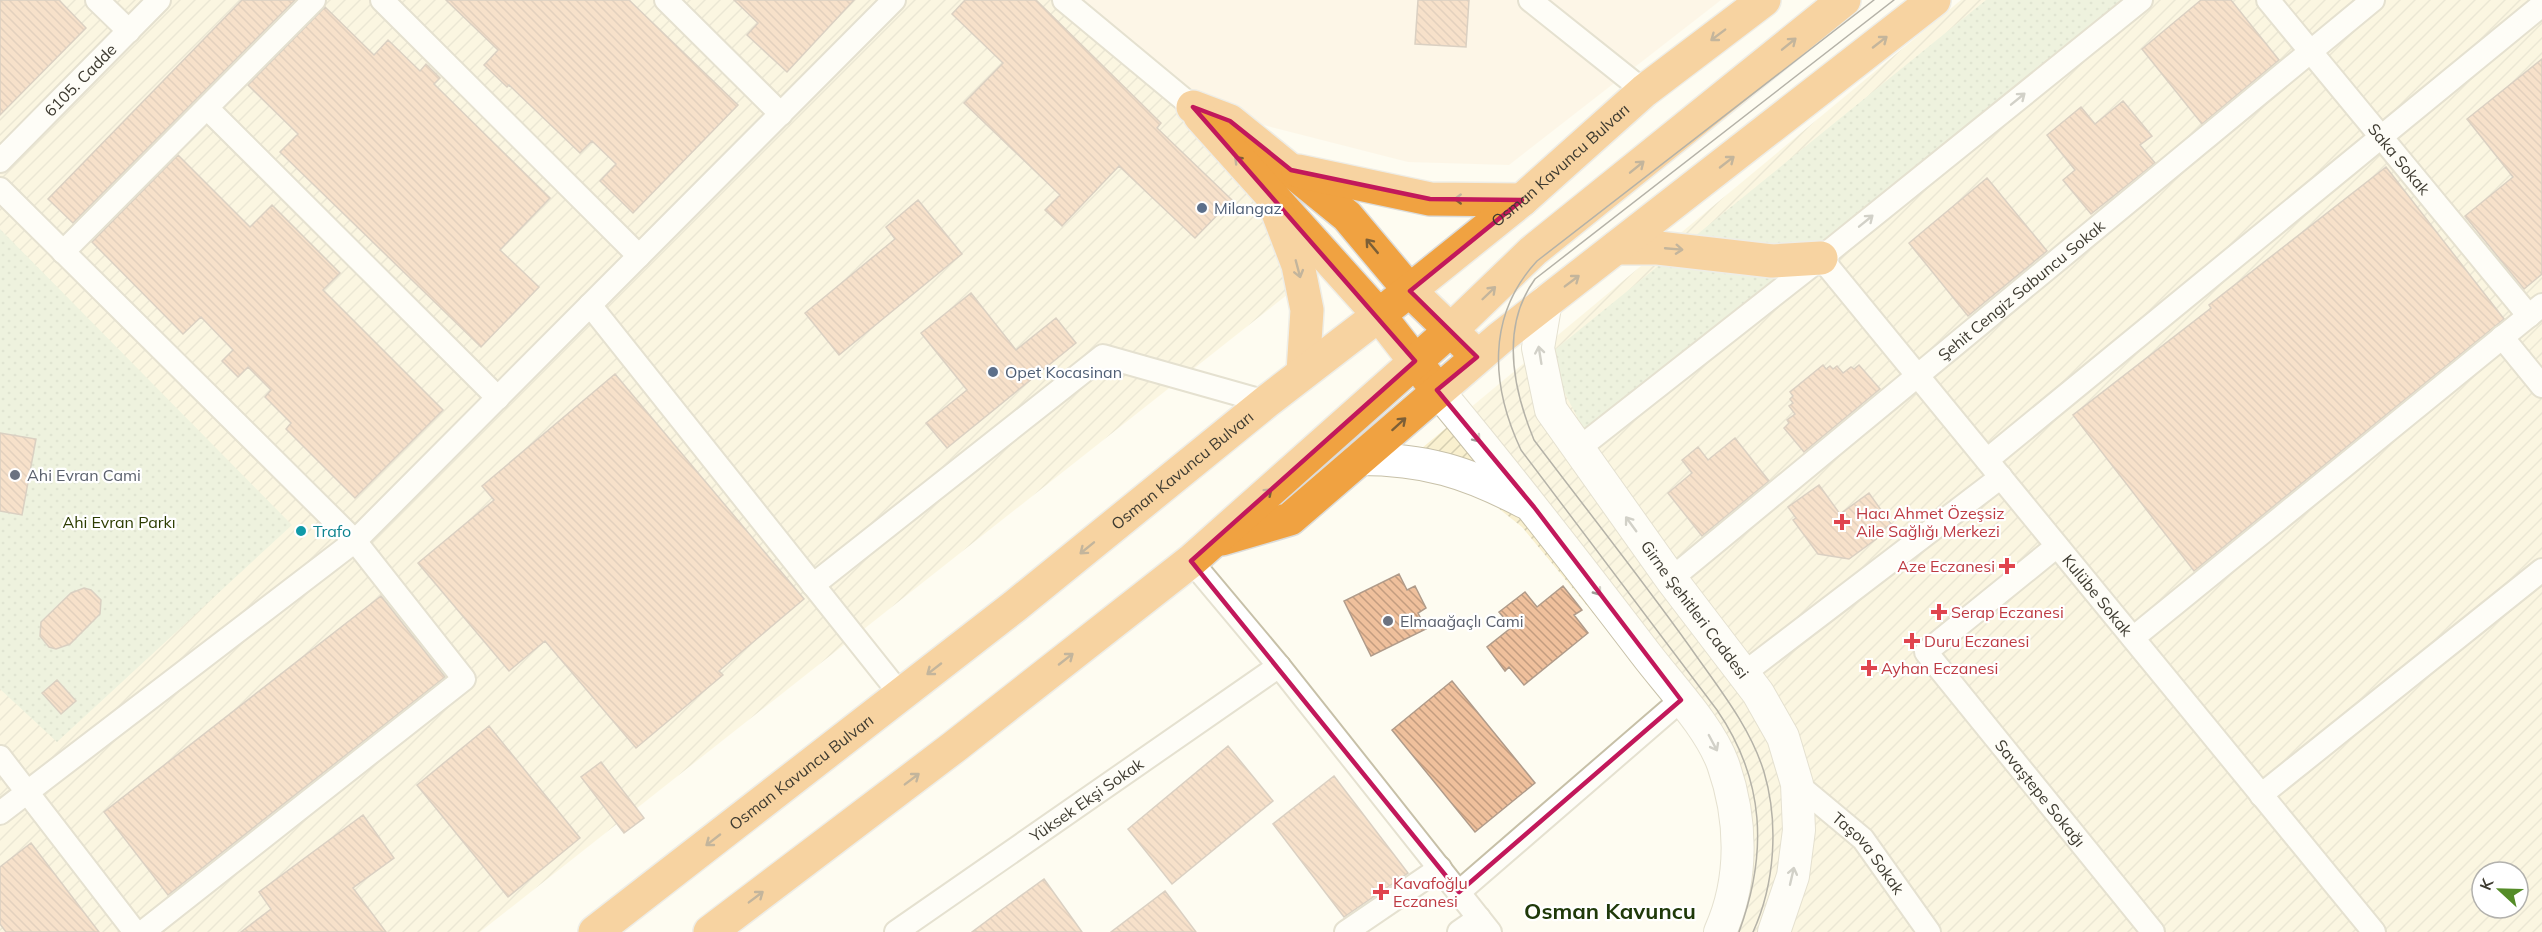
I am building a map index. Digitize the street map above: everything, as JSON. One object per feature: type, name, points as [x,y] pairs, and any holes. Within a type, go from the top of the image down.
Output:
[{"type":"highway","name":"Osman Kavuncu Bulvarı","points":[[595,932],[1015,606],[1266,402],[1410,291],[1522,200],[1644,91],[1764,0]]},
{"type":"highway","points":[[710,932],[954,747],[1201,552],[1452,329],[1533,251],[1844,0]]},
{"type":"highway","points":[[1201,552],[1290,519],[1437,390],[1546,301],[1934,0]]},
{"type":"highway","points":[[1193,107],[1230,122],[1282,182],[1437,390]]},
{"type":"highway","points":[[1282,182],[1430,199],[1522,200]]},
{"type":"highway","points":[[1282,182],[1347,216],[1410,291],[1452,329],[1477,357]]},
{"type":"highway","points":[[1282,182],[1279,220],[1298,265],[1307,310],[1304,372]]},
{"type":"highway","points":[[1616,248],[1658,248],[1772,261],[1821,258]]},
{"type":"street","points":[[97,0],[129,31]]},
{"type":"street","name":"6105. Cadde","points":[[0,161],[159,0]]},
{"type":"street","points":[[63,252],[314,0]]},
{"type":"street","points":[[382,0],[639,256]]},
{"type":"street","points":[[666,0],[781,114]]},
{"type":"street","points":[[0,813],[355,541],[894,0]]},
{"type":"street","points":[[1064,0],[1193,107]]},
{"type":"street","points":[[1530,0],[1644,91]]},
{"type":"street","points":[[1578,449],[1821,258],[2141,0]]},
{"type":"street","name":"Saka Sokak","points":[[2268,0],[2381,137],[2535,311]]},
{"type":"street","name":"Şehit Cengiz Sabuncu Sokak","points":[[1671,579],[2373,0]]},
{"type":"street","points":[[1743,674],[1994,469],[2381,137],[2542,5]]},
{"type":"street","points":[[207,108],[498,398]]},
{"type":"street","points":[[0,189],[355,541],[464,679],[143,932]]},
{"type":"street","name":"Kulübe Sokak","points":[[1821,258],[2374,932]]},
{"type":"street","name":"Girne Şehitleri Caddesi","points":[[1546,301],[1538,348],[1551,410],[1671,579],[1772,714],[1783,737],[1797,784],[1799,830],[1797,853],[1787,899],[1774,932]]},
{"type":"street","points":[[590,305],[901,695]]},
{"type":"street","points":[[2133,638],[2535,311]]},
{"type":"street","points":[[2502,337],[2542,386]]},
{"type":"street","points":[[813,585],[1103,356],[1266,402]]},
{"type":"street","points":[[1437,390],[1534,507],[1712,739],[1722,762],[1735,811],[1738,835],[1735,883],[1720,932]]},
{"type":"street","points":[[1359,459],[1398,459],[1468,475],[1534,507]]},
{"type":"street","name":"Savaştepe Sokağı","points":[[2057,546],[1926,652],[2153,932]]},
{"type":"street","points":[[1201,552],[1279,666],[1484,925],[1459,932]]},
{"type":"street","points":[[2261,795],[2542,570]]},
{"type":"street","name":"Yüksek Ekşi Sokak","points":[[896,932],[1279,666]]},
{"type":"street","points":[[1459,892],[1681,700]]},
{"type":"street","points":[[0,757],[135,932]]},
{"type":"street","name":"Taşova Sokak","points":[[1797,784],[1863,839],[1929,932]]},
{"type":"street","points":[[1346,932],[1440,868]]},
{"type":"highlighted area","points":[[1193,107],[1230,121],[1291,170],[1430,199],[1522,200],[1410,291],[1477,357],[1437,390],[1534,507],[1681,700],[1459,892],[1191,561],[1415,361]]},
{"type":"shaded area","points":[[0,0],[1066,0],[1193,107],[1311,276],[480,932],[0,932]]},
{"type":"shaded area","points":[[1066,0],[1721,0],[1509,165],[1408,162],[1193,107]]},
{"type":"shaded area","points":[[1961,0],[2542,0],[2542,932],[1711,932],[1722,890],[1724,818],[1704,747],[1522,527],[1488,500],[1398,468]]},
{"type":"green space","points":[[1986,0],[2127,0],[1584,430],[1546,357]]},
{"type":"green space","name":"Ahi Evran Parkı","points":[[0,229],[292,525],[57,742],[0,689]]},
{"type":"building","points":[[0,0],[59,0],[86,28],[0,115]]},
{"type":"building","points":[[242,0],[295,0],[73,223],[48,199]]},
{"type":"building","points":[[446,0],[629,0],[738,105],[633,213],[600,181],[616,164],[592,141],[580,153],[509,85],[507,87],[484,65],[498,50]]},
{"type":"building","points":[[734,0],[854,0],[787,72],[747,35],[758,23]]},
{"type":"building","points":[[965,0],[1036,0],[1161,123],[1157,128],[1232,200],[1195,238],[1119,166],[1062,226],[1045,210],[1060,195],[964,103],[1003,63],[952,14]]},
{"type":"building","points":[[1418,0],[1469,0],[1466,47],[1415,44]]},
{"type":"building","points":[[2201,0],[2231,0],[2279,60],[2202,124],[2142,49]]},
{"type":"building","points":[[325,7],[374,55],[388,40],[420,71],[426,64],[440,78],[434,84],[550,198],[500,250],[539,287],[481,347],[280,152],[298,134],[248,85]]},
{"type":"building","points":[[2542,59],[2542,274],[2524,289],[2465,216],[2513,177],[2467,119]]},
{"type":"building","points":[[2123,101],[2152,136],[2140,145],[2155,163],[2091,214],[2063,180],[2075,170],[2047,135],[2081,107],[2095,124]]},
{"type":"building","points":[[178,155],[250,227],[272,205],[340,273],[323,290],[443,410],[355,498],[286,429],[291,423],[265,397],[271,390],[248,367],[238,377],[222,361],[233,350],[201,317],[183,334],[92,242]]},
{"type":"building","points":[[2386,167],[2504,319],[2194,571],[2073,415],[2211,308],[2209,305]]},
{"type":"building","points":[[1987,178],[2047,251],[1968,316],[1909,243]]},
{"type":"building","points":[[918,200],[962,254],[839,355],[805,313],[895,239],[886,227]]},
{"type":"building","points":[[971,293],[1016,350],[1056,318],[1076,343],[947,448],[926,423],[967,390],[921,333]]},
{"type":"building","points":[[1823,365],[1826,369],[1830,366],[1833,369],[1837,366],[1843,373],[1859,365],[1880,389],[1804,452],[1784,428],[1789,423],[1787,420],[1795,414],[1789,406],[1793,403],[1790,399],[1793,396],[1790,392]]},
{"type":"building","points":[[615,374],[804,599],[719,671],[723,675],[636,748],[545,641],[509,671],[418,563],[494,500],[482,486]]},
{"type":"building","name":"Ahi Evran Cami","points":[[0,433],[36,439],[22,515],[0,511]]},
{"type":"building","points":[[1735,438],[1769,481],[1702,536],[1668,493],[1692,473],[1682,460],[1698,447],[1708,460]]},
{"type":"building","name":"Hacı Ahmet Özeşsiz Aile Sağlığı Merkezi","points":[[1819,485],[1840,514],[1869,493],[1891,524],[1881,531],[1883,534],[1849,559],[1818,554],[1793,520],[1796,518],[1788,507]]},
{"type":"building","name":"Elmaağaçlı Cami","points":[[1399,574],[1407,590],[1415,586],[1426,608],[1418,613],[1426,629],[1371,656],[1344,601]]},
{"type":"building","points":[[1563,586],[1582,610],[1574,615],[1588,633],[1524,685],[1509,667],[1505,671],[1487,647],[1512,627],[1499,612],[1525,592],[1537,607]]},
{"type":"building","points":[[84,588],[91,590],[101,600],[100,614],[70,644],[56,649],[49,647],[40,636],[41,622],[71,593]]},
{"type":"building","points":[[381,596],[445,677],[168,895],[104,812]]},
{"type":"building","points":[[57,680],[76,701],[61,714],[42,693]]},
{"type":"building","points":[[1452,681],[1535,783],[1475,832],[1392,730]]},
{"type":"building","points":[[489,726],[580,838],[508,897],[417,785]]},
{"type":"building","points":[[1228,746],[1273,801],[1172,884],[1128,829]]},
{"type":"building","points":[[601,762],[644,818],[624,833],[581,777]]},
{"type":"building","points":[[1334,776],[1408,873],[1344,917],[1273,824]]},
{"type":"building","points":[[363,815],[394,858],[353,888],[386,932],[241,932],[271,909],[259,892]]},
{"type":"building","points":[[31,843],[99,932],[6,932],[0,924],[0,867]]},
{"type":"building","points":[[1044,879],[1082,932],[972,932],[1004,908]]},
{"type":"building","points":[[1165,891],[1196,932],[1111,932]]},
{"type":"tram line","points":[[1739,932],[1755,874],[1757,845],[1757,818],[1753,790],[1745,763],[1733,736],[1717,710],[1521,450],[1511,426],[1499,377],[1502,328],[1509,305],[1520,282],[1537,261],[1874,0]]},
{"type":"tram line","points":[[1753,932],[1766,894],[1773,832],[1769,792],[1758,755],[1742,723],[1711,677],[1534,440],[1520,400],[1513,358],[1517,317],[1524,298],[1535,279],[1894,0]]},
{"type":"place","name":"Milangaz","points":[[1202,208]]},
{"type":"place","name":"Opet Kocasinan","points":[[993,372]]},
{"type":"place","name":"Ahi Evran Cami","points":[[15,475]]},
{"type":"place","name":"Hacı Ahmet Özeşsiz Aile Sağlığı Merkezi","points":[[1842,522]]},
{"type":"place","name":"Trafo","points":[[301,531]]},
{"type":"place","name":"Aze Eczanesi","points":[[2007,566]]},
{"type":"place","name":"Serap Eczanesi","points":[[1939,612]]},
{"type":"place","name":"Elmaağaçlı Cami","points":[[1388,621]]},
{"type":"place","name":"Duru Eczanesi","points":[[1912,641]]},
{"type":"place","name":"Ayhan Eczanesi","points":[[1869,668]]},
{"type":"place","name":"Kavafoğlu Eczanesi","points":[[1381,892]]},
{"type":"district","name":"Osman Kavuncu","points":[[1610,911]]}]
